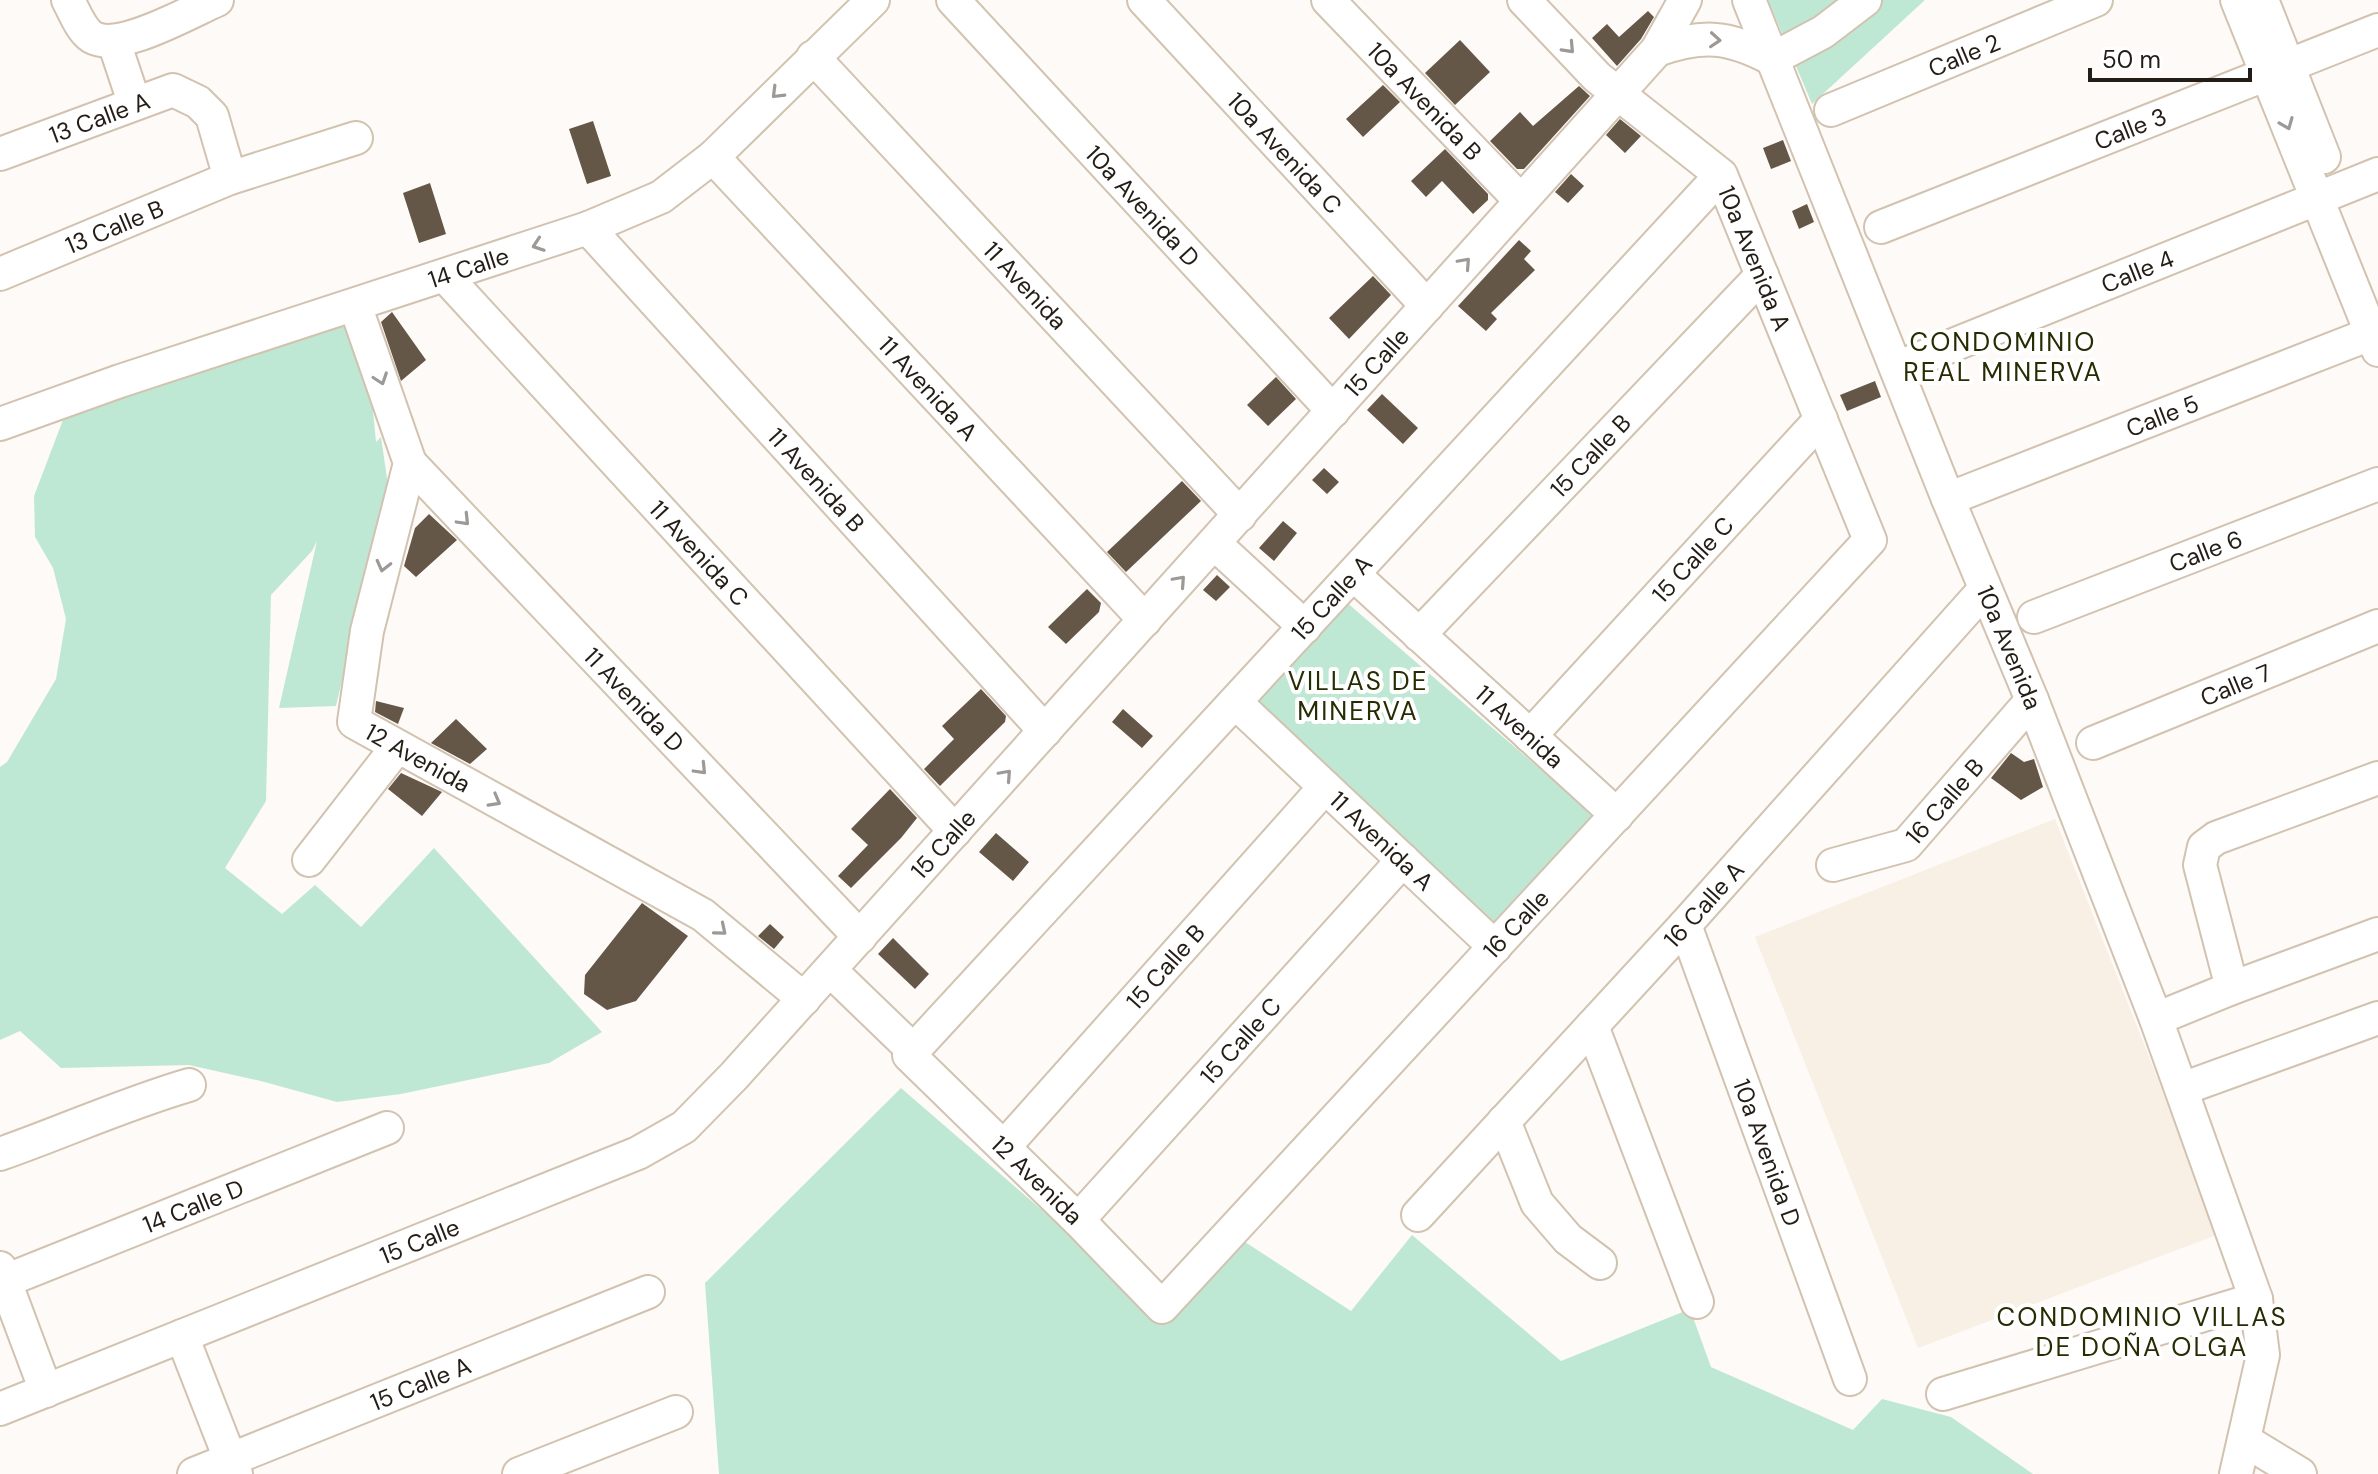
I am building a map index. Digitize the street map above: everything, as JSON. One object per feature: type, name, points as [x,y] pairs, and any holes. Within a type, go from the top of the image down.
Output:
[{"type":"street","points":[[68,0],[101,38],[134,102]]},
{"type":"street","points":[[101,38],[165,10],[217,0]]},
{"type":"street","name":"14 Calle","points":[[2,416],[445,276],[588,228],[661,197],[713,157],[873,0]]},
{"type":"street","name":"10a Avenida D","points":[[953,0],[1333,411]]},
{"type":"street","name":"10a Avenida C","points":[[1144,0],[1427,306]]},
{"type":"street","name":"10a Avenida B","points":[[1328,0],[1521,201]]},
{"type":"street","name":"10a Avenida A","points":[[1524,0],[1597,77],[1721,175],[1870,540]]},
{"type":"street","name":"15 Calle","points":[[0,1409],[638,1153],[684,1127],[804,999],[1657,50],[1685,0]]},
{"type":"street","name":"10a Avenida","points":[[1749,0],[1948,499],[2032,700],[2156,1019],[2256,1299],[2263,1355],[2244,1463]]},
{"type":"street","points":[[1657,50],[1686,40],[1716,38],[1745,44],[1772,59],[1823,16],[1865,0]]},
{"type":"street","points":[[1986,44],[2034,0]]},
{"type":"street","name":"Calle 2","points":[[1831,110],[2096,0]]},
{"type":"street","points":[[2237,0],[2278,70]]},
{"type":"street","points":[[2262,0],[2278,70],[2330,202],[2376,338]]},
{"type":"street","name":"Calle 3","points":[[1881,227],[2378,30]]},
{"type":"street","name":"11 Avenida","points":[[813,57],[1240,515]]},
{"type":"street","name":"13 Calle A","points":[[0,154],[173,90],[198,102],[212,116],[230,178]]},
{"type":"street","name":"13 Calle B","points":[[0,274],[230,178],[356,138]]},
{"type":"street","name":"11 Avenida A","points":[[713,157],[1145,620]]},
{"type":"street","name":"Calle 4","points":[[1899,375],[2330,202],[2378,174]]},
{"type":"street","name":"15 Calle A","points":[[911,1053],[1721,175]]},
{"type":"street","name":"Calle 4","points":[[2330,202],[2378,191]]},
{"type":"street","points":[[2330,202],[2378,294]]},
{"type":"street","name":"11 Avenida B","points":[[588,228],[1045,731]]},
{"type":"street","name":"15 Calle B","points":[[1419,635],[1762,275]]},
{"type":"street","name":"11 Avenida C","points":[[445,276],[955,831]]},
{"type":"street","points":[[355,305],[410,463]]},
{"type":"street","name":"Calle 5","points":[[1948,499],[2376,338]]},
{"type":"street","name":"15 Calle C","points":[[1530,736],[1821,419]]},
{"type":"street","name":"12 Avenida","points":[[410,463],[367,631],[354,722],[703,915],[804,999]]},
{"type":"street","name":"11 Avenida D","points":[[410,463],[860,937]]},
{"type":"street","name":"Calle 6","points":[[2034,617],[2378,484]]},
{"type":"street","name":"16 Calle","points":[[1162,1307],[1870,540]]},
{"type":"street","points":[[1214,543],[1305,627]]},
{"type":"street","name":"11 Avenida","points":[[1353,574],[1617,815]]},
{"type":"street","name":"16 Calle A","points":[[1418,1215],[1685,925],[1985,589]]},
{"type":"street","name":"Calle 7","points":[[2093,743],[2378,626]]},
{"type":"street","name":"16 Calle B","points":[[1833,865],[1906,845],[2032,700]]},
{"type":"street","name":"11 Avenida A","points":[[1235,702],[1495,947]]},
{"type":"street","points":[[309,860],[397,747]]},
{"type":"street","points":[[2232,988],[2200,865],[2204,847],[2216,838],[2378,778]]},
{"type":"street","name":"15 Calle B","points":[[1004,1147],[1325,787]]},
{"type":"street","name":"15 Calle C","points":[[1078,1220],[1403,860]]},
{"type":"street","name":"10a Avenida D","points":[[1685,925],[1850,1379]]},
{"type":"street","points":[[2156,1019],[2378,934]]},
{"type":"street","name":"12 Avenida","points":[[830,970],[1162,1307]]},
{"type":"street","points":[[2182,1089],[2378,1018]]},
{"type":"street","points":[[1592,1026],[1697,1302]]},
{"type":"street","points":[[0,1154],[130,1103],[189,1085]]},
{"type":"street","points":[[1504,1121],[1537,1203],[1568,1239],[1600,1263]]},
{"type":"street","name":"14 Calle D","points":[[2,1277],[387,1128]]},
{"type":"street","points":[[2,1277],[46,1391]]},
{"type":"street","name":"15 Calle A","points":[[194,1474],[233,1467],[648,1292]]},
{"type":"street","points":[[1943,1394],[2256,1299]]},
{"type":"street","points":[[182,1336],[233,1467]]},
{"type":"street","points":[[519,1474],[676,1412]]},
{"type":"street","points":[[2244,1463],[2300,1474]]},
{"type":"shaded area","points":[[2055,819],[2219,1234],[1918,1348],[1755,937]]},
{"type":"green space","points":[[1768,0],[1925,0],[1812,104]]},
{"type":"green space","points":[[344,316],[366,338],[376,442],[381,437],[388,485],[336,706],[279,708],[317,541],[312,551],[271,595],[266,801],[225,868],[282,914],[315,885],[361,927],[434,848],[602,1032],[549,1063],[401,1094],[337,1102],[189,1065],[61,1068],[20,1031],[0,1040],[0,767],[7,762],[56,679],[66,619],[53,568],[35,537],[34,496],[69,404]]},
{"type":"green space","points":[[1345,601],[1596,817],[1494,935],[1247,709]]},
{"type":"green space","points":[[901,1088],[1162,1314],[1228,1231],[1351,1311],[1412,1235],[1561,1361],[1690,1309],[1711,1367],[1853,1430],[1882,1399],[1951,1417],[2033,1474],[719,1474],[705,1283]]},
{"type":"building","points":[[1648,11],[1654,17],[1641,39],[1617,66],[1592,38],[1607,24],[1619,37]]},
{"type":"building","points":[[1460,40],[1490,72],[1455,105],[1425,73]]},
{"type":"building","points":[[1383,85],[1400,102],[1363,137],[1346,119]]},
{"type":"building","points":[[1579,86],[1590,96],[1524,169],[1517,169],[1490,141],[1520,112],[1533,126]]},
{"type":"building","points":[[1620,119],[1641,136],[1625,153],[1606,135]]},
{"type":"building","points":[[593,121],[611,176],[587,184],[569,129]]},
{"type":"building","points":[[1783,140],[1791,161],[1771,169],[1763,148]]},
{"type":"building","points":[[1445,149],[1488,194],[1488,200],[1473,214],[1442,181],[1426,197],[1411,181]]},
{"type":"building","points":[[1571,174],[1584,186],[1568,203],[1555,192]]},
{"type":"building","points":[[430,183],[446,234],[419,243],[403,193]]},
{"type":"building","points":[[1807,204],[1814,222],[1799,229],[1792,211]]},
{"type":"building","points":[[1519,240],[1531,251],[1524,259],[1535,270],[1491,313],[1497,319],[1486,331],[1458,306]]},
{"type":"building","points":[[1373,276],[1391,295],[1349,339],[1329,318]]},
{"type":"building","points":[[392,312],[426,360],[401,381],[381,322]]},
{"type":"building","points":[[1276,377],[1296,399],[1268,426],[1247,405]]},
{"type":"building","points":[[1875,381],[1881,397],[1847,411],[1840,395]]},
{"type":"building","points":[[1382,394],[1418,428],[1403,444],[1367,410]]},
{"type":"building","points":[[1324,468],[1339,482],[1327,494],[1312,480]]},
{"type":"building","points":[[1182,481],[1201,501],[1126,572],[1107,552]]},
{"type":"building","points":[[429,514],[457,540],[416,577],[404,566],[415,528]]},
{"type":"building","points":[[1283,521],[1297,533],[1274,561],[1259,548]]},
{"type":"building","points":[[1217,575],[1230,587],[1216,601],[1203,590]]},
{"type":"building","points":[[1087,589],[1101,603],[1099,612],[1066,644],[1048,627]]},
{"type":"building","points":[[981,689],[1006,716],[1005,722],[940,786],[924,769],[954,739],[942,726]]},
{"type":"building","points":[[376,701],[404,708],[398,724],[375,712]]},
{"type":"building","points":[[1123,709],[1153,736],[1142,748],[1112,722]]},
{"type":"building","points":[[456,719],[487,749],[470,764],[431,743]]},
{"type":"building","points":[[2011,753],[2024,762],[2034,759],[2043,787],[2021,800],[1991,778]]},
{"type":"building","points":[[401,773],[442,792],[422,816],[388,789]]},
{"type":"building","points":[[890,789],[917,818],[851,888],[838,876],[868,845],[851,829]]},
{"type":"building","points":[[996,833],[1029,862],[1013,881],[979,852]]},
{"type":"building","points":[[642,903],[688,936],[636,1001],[607,1010],[584,994],[585,975]]},
{"type":"building","points":[[770,924],[784,937],[774,949],[758,936]]},
{"type":"building","points":[[893,938],[929,974],[915,989],[878,954]]},
{"type":"district","name":"CONDOMINIO REAL MINERVA","points":[[2003,357]]},
{"type":"district","name":"VILLAS DE MINERVA","points":[[1358,696]]},
{"type":"district","name":"CONDOMINIO VILLAS DE DOÑA OLGA","points":[[2142,1332]]}]
